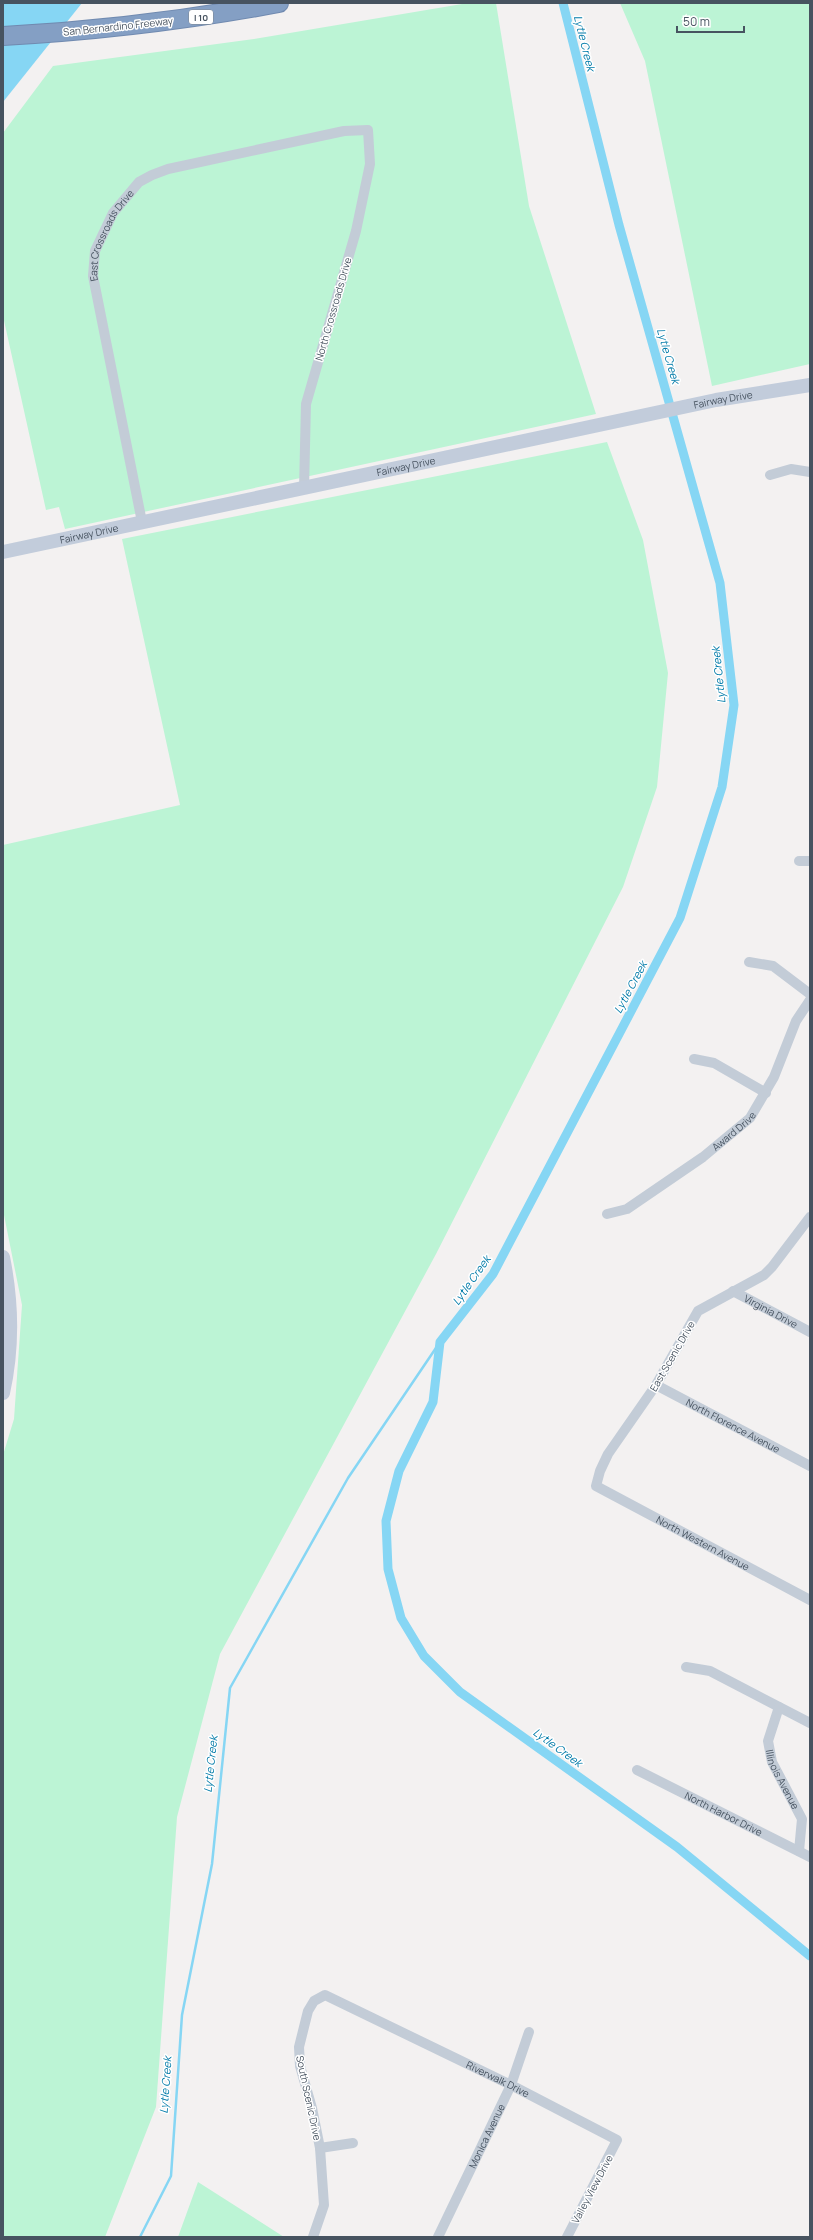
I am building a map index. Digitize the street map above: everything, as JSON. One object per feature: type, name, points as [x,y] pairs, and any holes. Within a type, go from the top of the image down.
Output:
[{"type":"highway","name":"San Bernardino Freeway","points":[[3,36],[122,26],[191,18],[279,3]]},
{"type":"street","name":"North Crossroads Drive","points":[[304,489],[306,404],[356,231],[370,164],[368,130]]},
{"type":"street","name":"East Crossroads Drive","points":[[142,522],[93,276],[95,251],[113,213],[139,182],[168,169],[344,131],[368,130]]},
{"type":"street","name":"Fairway Drive","points":[[3,552],[304,489],[606,422],[716,400],[810,386]]},
{"type":"street","points":[[770,475],[792,469],[810,472]]},
{"type":"street","points":[[799,861],[810,861]]},
{"type":"street","points":[[749,962],[773,966],[810,994]]},
{"type":"street","name":"Award Drive","points":[[607,1214],[627,1209],[703,1158],[750,1118],[766,1093],[779,1066],[790,1033],[810,1000]]},
{"type":"street","points":[[694,1059],[714,1063],[766,1093]]},
{"type":"street","name":"East Scenic Drive","points":[[596,1486],[600,1471],[608,1454],[656,1385],[698,1311],[764,1275],[772,1267],[810,1217]]},
{"type":"street","points":[[3,1257],[8,1289],[10,1344],[3,1393]]},
{"type":"street","name":"Virginia Drive","points":[[733,1291],[810,1332]]},
{"type":"street","name":"North Florence Avenue","points":[[656,1385],[810,1466]]},
{"type":"street","name":"North Western Avenue","points":[[596,1486],[810,1600]]},
{"type":"street","points":[[686,1667],[710,1671],[810,1723]]},
{"type":"street","name":"Illinois Avenue","points":[[779,1707],[768,1741],[772,1762],[802,1819],[799,1851]]},
{"type":"street","name":"North Harbor Drive","points":[[637,1770],[810,1857]]},
{"type":"street","name":"South Scenic Drive","points":[[314,2237],[324,2205],[320,2148],[300,2066],[299,2047],[308,2011],[314,2000],[325,1995],[376,2021]]},
{"type":"street","name":"Riverwalk Drive","points":[[376,2021],[511,2085],[617,2140]]},
{"type":"street","name":"Monica Avenue","points":[[438,2237],[511,2085],[529,2032]]},
{"type":"street","name":"Valley View Drive","points":[[567,2237],[617,2140]]},
{"type":"street","name":"South Scenic Drive","points":[[320,2148],[353,2143]]},
{"type":"green space","points":[[468,3],[496,3],[529,206],[596,414],[65,529],[59,507],[46,510],[3,316],[3,133],[53,66],[254,39]]},
{"type":"green space","points":[[620,3],[810,3],[810,364],[712,386],[645,61]]},
{"type":"green space","points":[[607,442],[643,540],[668,673],[657,787],[623,887],[436,1254],[220,1654],[177,1817],[156,2107],[105,2237],[3,2237],[3,1455],[14,1419],[22,1305],[3,1210],[3,845],[180,805],[122,539]]},
{"type":"green space","points":[[198,2182],[284,2237],[178,2237]]},
{"type":"water","points":[[3,3],[82,3],[3,102]]},
{"type":"waterway","name":"Lytle Creek","points":[[563,3],[619,225],[720,583],[734,705],[722,787],[680,918],[493,1274],[440,1342],[433,1402],[399,1471],[386,1521],[388,1569],[401,1618],[424,1656],[460,1692],[677,1847],[810,1956]]},
{"type":"waterway","name":"Lytle Creek","points":[[140,2237],[171,2176],[182,2015],[212,1864],[230,1688],[348,1478],[440,1342]]}]
